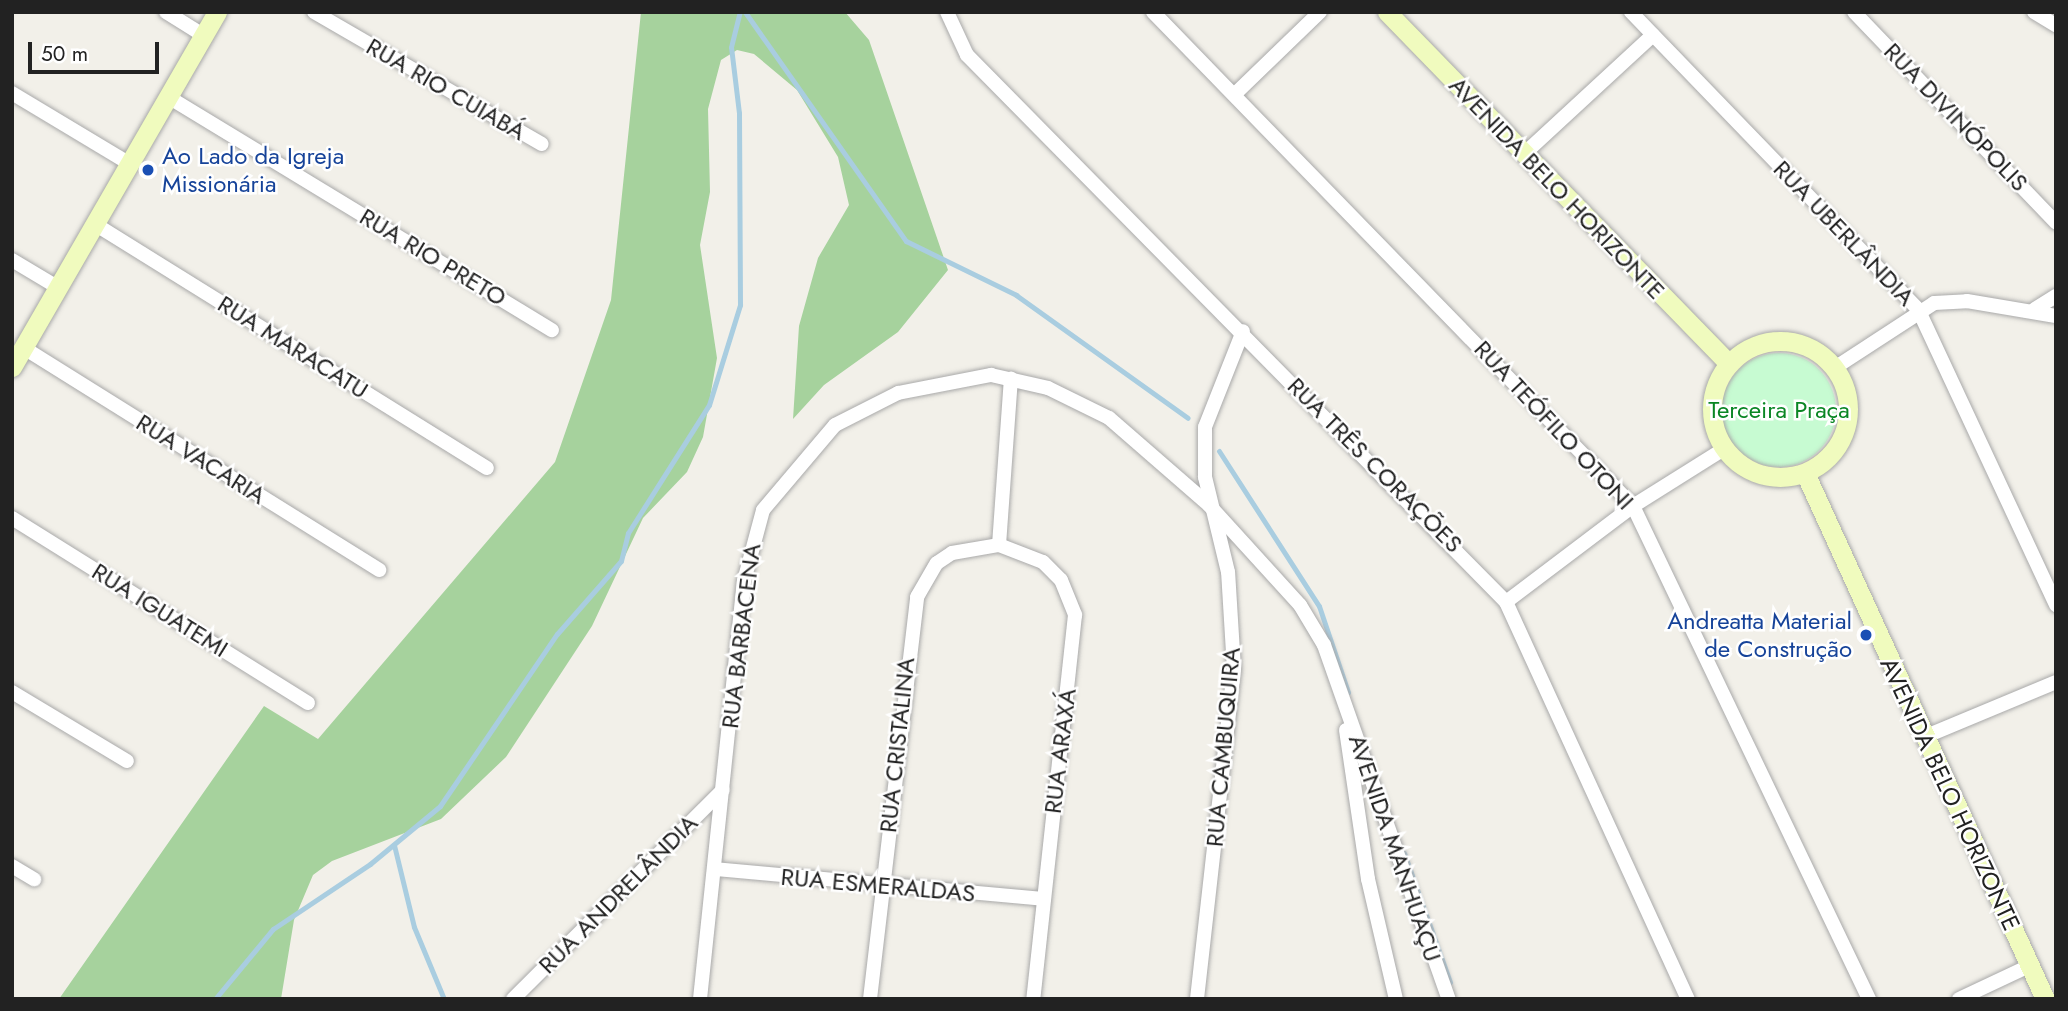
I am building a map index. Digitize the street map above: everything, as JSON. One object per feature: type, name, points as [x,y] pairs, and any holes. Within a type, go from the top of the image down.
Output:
[{"type":"street","points":[[166,12],[203,35]]},
{"type":"street","points":[[12,367],[98,226],[130,164],[217,12]]},
{"type":"street","name":"RUA RIO CUIABÁ","points":[[314,12],[542,144]]},
{"type":"street","name":"RUA TRÊS CORAÇÕES","points":[[947,12],[967,55],[1243,331],[1506,602],[1688,999]]},
{"type":"street","name":"RUA TEÓFILO OTONI","points":[[1153,12],[1633,506],[1869,999]]},
{"type":"street","points":[[1235,94],[1320,12]]},
{"type":"street","name":"AVENIDA BELO HORIZONTE","points":[[1387,12],[1728,363]]},
{"type":"street","name":"RUA UBERLÂNDIA","points":[[1630,12],[1919,309],[2056,605]]},
{"type":"street","name":"RUA DIVINÓPOLIS","points":[[1854,12],[2056,223]]},
{"type":"street","points":[[2034,12],[2056,24]]},
{"type":"street","points":[[1525,153],[1653,35]]},
{"type":"street","points":[[12,93],[130,164]]},
{"type":"street","name":"RUA RIO PRETO","points":[[170,98],[552,330]]},
{"type":"street","name":"RUA MARACATU","points":[[98,226],[488,468]]},
{"type":"street","points":[[12,260],[59,288]]},
{"type":"street","points":[[2035,309],[2056,296]]},
{"type":"street","points":[[1836,368],[1919,309],[1950,301],[2035,309],[2056,316]]},
{"type":"street","points":[[1209,505],[1205,428],[1243,331]]},
{"type":"street","points":[[1777,340],[1812,348],[1836,368],[1846,394],[1844,432],[1822,463],[1805,473],[1760,475],[1724,449],[1712,396],[1728,363],[1742,351],[1777,340]]},
{"type":"street","name":"RUA VACARIA","points":[[24,348],[379,570]]},
{"type":"street","name":"RUA BARBACENA","points":[[700,999],[748,553],[780,483],[835,425],[870,405],[931,383],[991,374],[1011,378]]},
{"type":"street","points":[[999,545],[1011,378],[1048,388],[1109,418],[1209,505]]},
{"type":"street","points":[[1506,602],[1633,506],[1724,449]]},
{"type":"street","name":"AVENIDA BELO HORIZONTE","points":[[1805,473],[2045,999]]},
{"type":"street","name":"AVENIDA MANHUAÇU","points":[[1209,505],[1300,605],[1324,645],[1449,999]]},
{"type":"street","name":"RUA CAMBUQUIRA","points":[[1198,999],[1234,669],[1228,572],[1209,505]]},
{"type":"street","name":"RUA IGUATEMI","points":[[12,518],[307,703]]},
{"type":"street","name":"RUA CRISTALINA","points":[[870,999],[917,597],[937,563],[952,553],[999,545]]},
{"type":"street","name":"RUA ARAXÁ","points":[[999,545],[1043,562],[1061,580],[1075,615],[1033,999]]},
{"type":"street","points":[[1924,737],[2056,682]]},
{"type":"street","points":[[12,692],[127,761]]},
{"type":"street","name":"AVENIDA MANHUAÇU","points":[[1341,698],[1368,879],[1396,999]]},
{"type":"street","name":"RUA ANDRELÂNDIA","points":[[513,999],[723,790]]},
{"type":"street","points":[[12,866],[34,879]]},
{"type":"street","name":"RUA ESMERALDAS","points":[[715,869],[1042,899]]},
{"type":"street","points":[[1959,999],[2029,966]]},
{"type":"green space","points":[[641,12],[845,12],[869,40],[948,270],[898,332],[824,385],[793,419],[799,326],[818,258],[849,205],[838,157],[797,90],[754,54],[737,50],[721,60],[708,109],[710,192],[700,245],[717,358],[703,437],[687,472],[643,518],[592,626],[506,757],[441,819],[332,861],[313,875],[294,920],[281,999],[59,999],[264,706],[318,739],[555,462],[611,300]]},
{"type":"green space","name":"Terceira Praça","points":[[1779,353],[1801,358],[1819,370],[1831,388],[1836,410],[1831,432],[1819,450],[1801,462],[1779,467],[1757,462],[1739,450],[1727,432],[1722,410],[1727,388],[1739,370],[1757,358]]},
{"type":"waterway","points":[[215,999],[273,929],[370,864],[440,806],[557,634],[621,561],[628,533],[709,405],[740,305],[739,113],[731,47],[740,12]]},
{"type":"waterway","points":[[745,12],[906,241],[1016,295],[1188,418]]},
{"type":"waterway","points":[[1219,451],[1319,606],[1348,692]]},
{"type":"waterway","points":[[394,845],[414,927],[444,999]]},
{"type":"waterway","points":[[1404,853],[1450,982]]},
{"type":"place","name":"Ao Lado da Igreja Missionária","points":[[148,170]]},
{"type":"place","name":"Andreatta Material de Construção","points":[[1866,635]]}]
